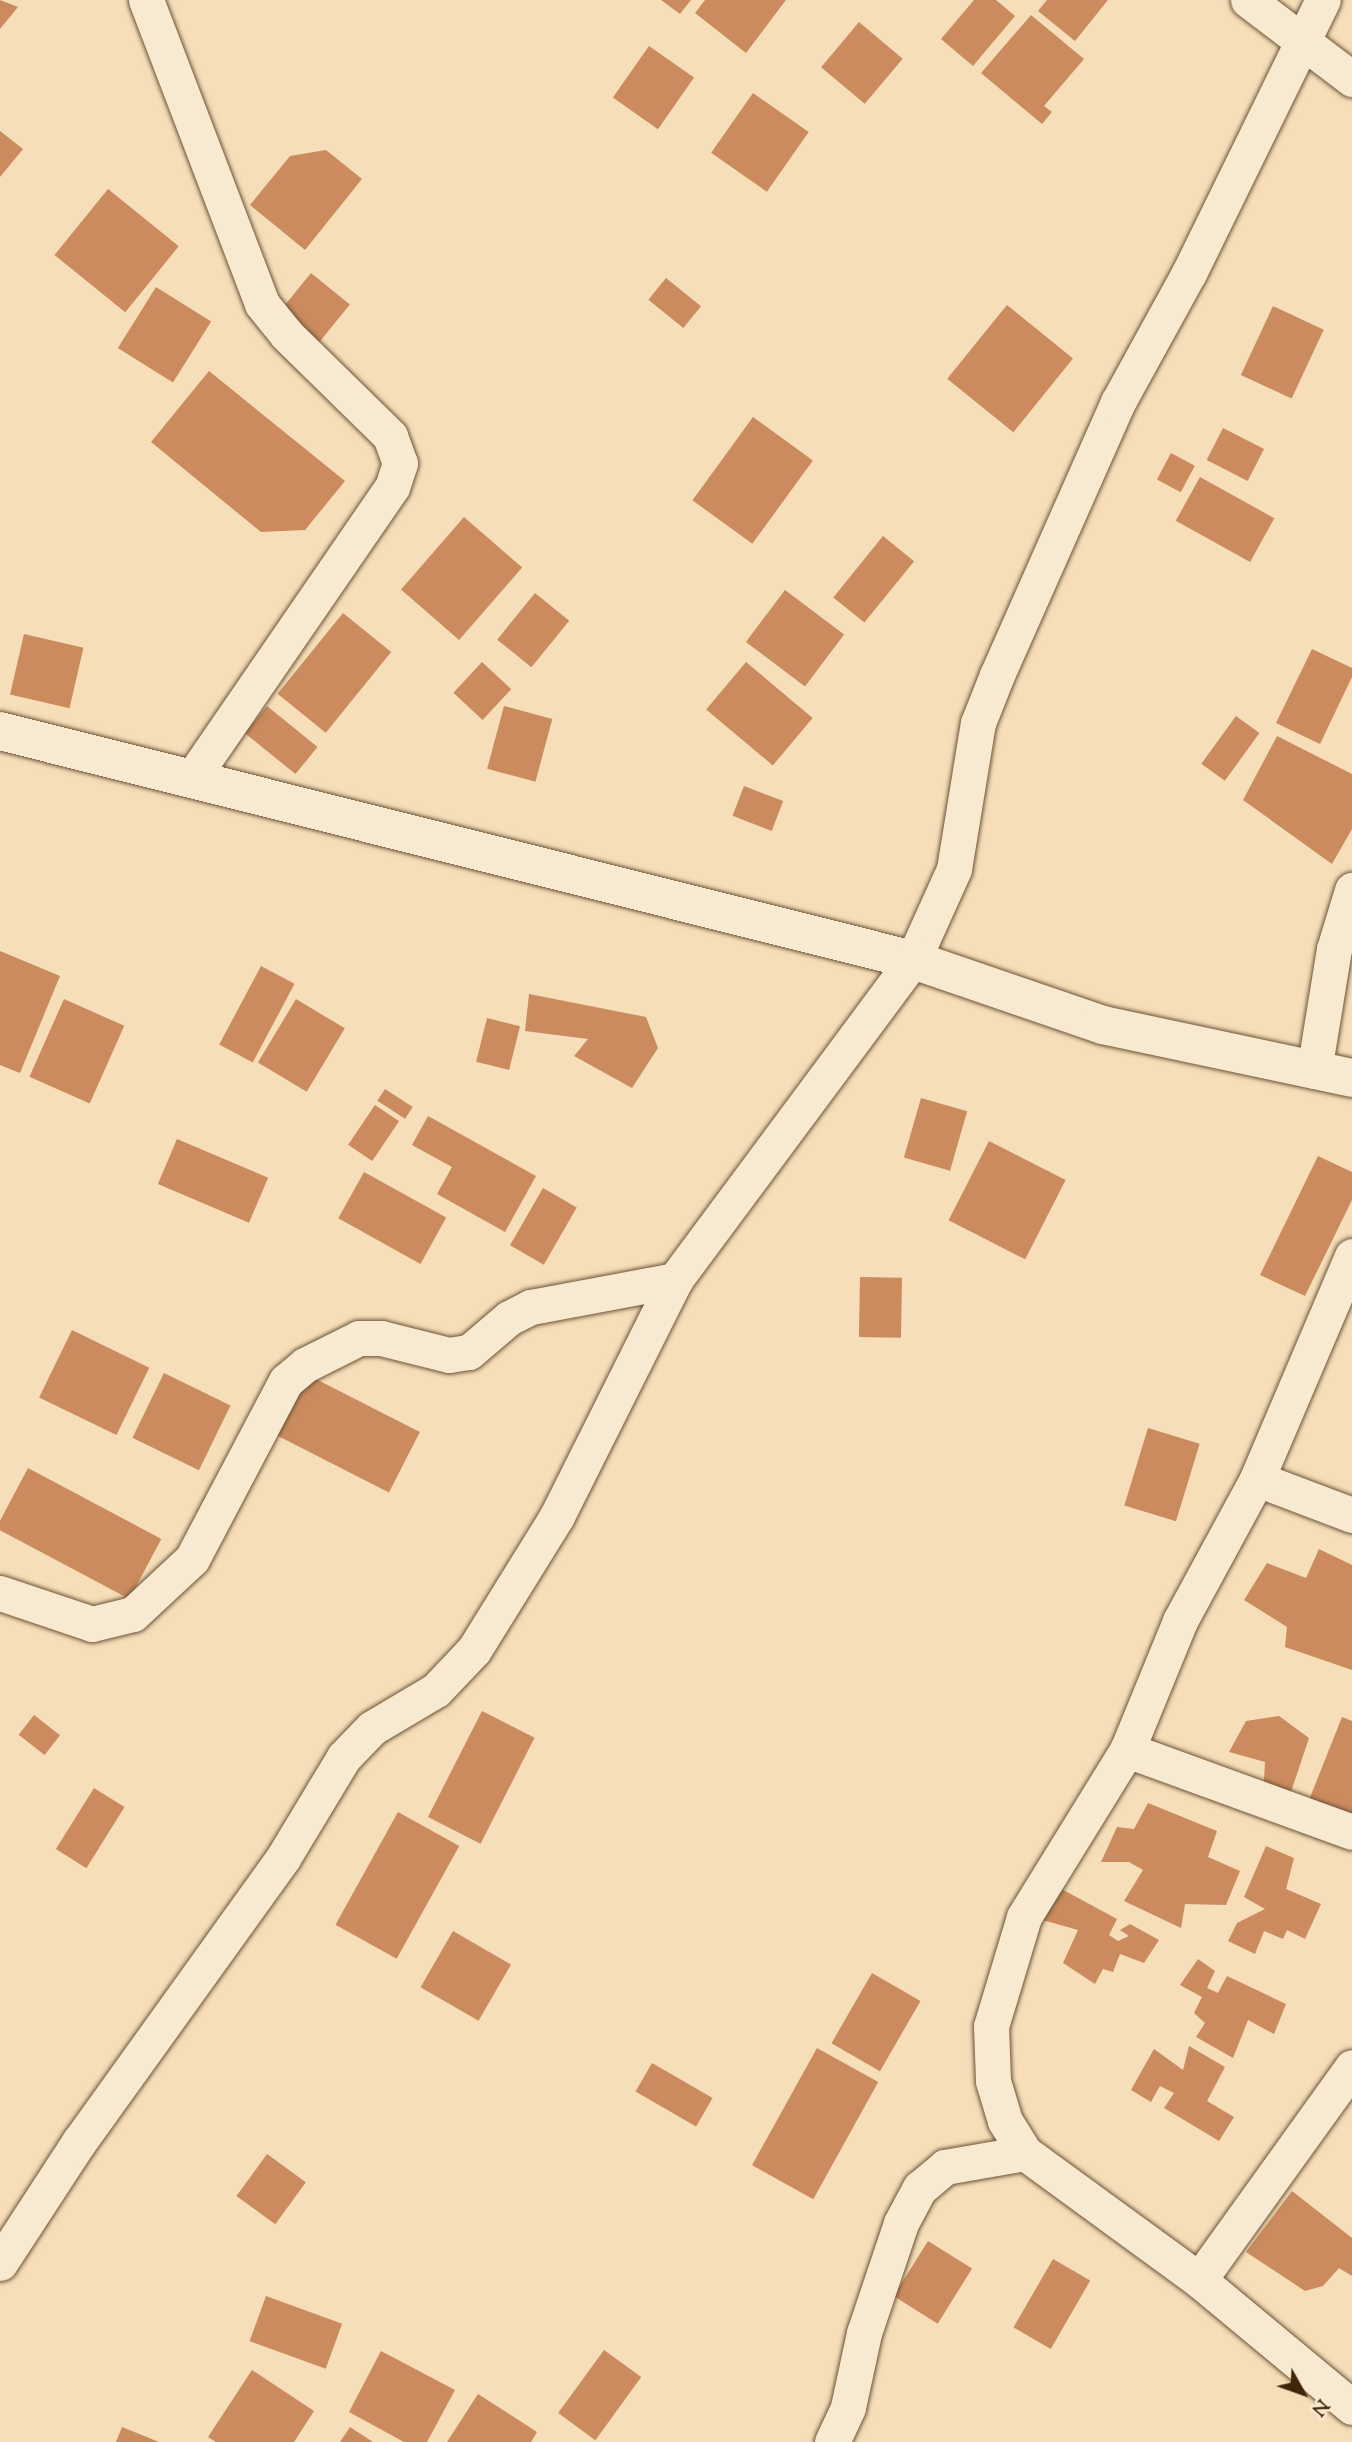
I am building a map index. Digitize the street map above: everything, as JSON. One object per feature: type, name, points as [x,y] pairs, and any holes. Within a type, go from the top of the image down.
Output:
[{"type":"street","points":[[146,0],[262,304],[286,334],[390,436],[400,463],[392,487],[191,779]]},
{"type":"street","points":[[1248,0],[1352,79]]},
{"type":"street","points":[[0,2263],[79,2142],[283,1858],[344,1757],[372,1728],[436,1690],[474,1650],[557,1516],[675,1280],[913,960],[954,869],[978,723],[997,675],[1118,401],[1189,273],[1323,0]]},
{"type":"street","points":[[0,731],[913,960],[1103,1025],[1352,1078]]},
{"type":"street","points":[[1314,1071],[1334,949],[1352,890]]},
{"type":"street","points":[[1352,1256],[1257,1479],[1180,1621],[1127,1750],[1024,1917],[991,2026],[993,2081],[1005,2121],[1025,2153],[1199,2280],[1352,2407]]},
{"type":"street","points":[[0,1593],[92,1624],[133,1614],[192,1559],[286,1381],[305,1365],[359,1338],[380,1338],[449,1355],[469,1352],[509,1318],[531,1307],[675,1280]]},
{"type":"street","points":[[1257,1479],[1352,1515]]},
{"type":"street","points":[[1127,1750],[1352,1832]]},
{"type":"street","points":[[1199,2280],[1352,2068]]},
{"type":"street","points":[[832,2442],[848,2407],[864,2333],[901,2223],[920,2188],[945,2166],[1025,2153]]},
{"type":"building","points":[[0,0],[18,7],[0,29]]},
{"type":"building","points":[[661,0],[691,0],[680,14]]},
{"type":"building","points":[[705,0],[786,0],[746,53],[695,13]]},
{"type":"building","points":[[974,0],[996,0],[1015,16],[973,66],[941,39]]},
{"type":"building","points":[[1047,0],[1108,0],[1075,41],[1038,11]]},
{"type":"building","points":[[1031,15],[1084,59],[1044,106],[1052,112],[1042,124],[981,73]]},
{"type":"building","points":[[859,22],[903,59],[865,104],[821,67]]},
{"type":"building","points":[[649,46],[694,78],[658,129],[613,98]]},
{"type":"building","points":[[753,93],[809,132],[767,192],[711,153]]},
{"type":"building","points":[[0,131],[23,149],[0,177]]},
{"type":"building","points":[[326,150],[362,179],[305,250],[250,205],[290,156]]},
{"type":"building","points":[[108,189],[179,246],[125,312],[55,255]]},
{"type":"building","points":[[311,273],[350,304],[318,343],[280,312]]},
{"type":"building","points":[[666,278],[701,306],[683,328],[648,300]]},
{"type":"building","points":[[156,287],[211,321],[173,383],[118,348]]},
{"type":"building","points":[[1007,305],[1073,358],[1013,432],[947,379]]},
{"type":"building","points":[[1273,306],[1324,330],[1292,399],[1241,375]]},
{"type":"building","points":[[209,371],[345,481],[305,530],[261,532],[151,442]]},
{"type":"building","points":[[753,417],[813,460],[752,544],[692,500]]},
{"type":"building","points":[[1223,428],[1264,449],[1248,481],[1207,460]]},
{"type":"building","points":[[1171,453],[1195,466],[1181,492],[1157,479]]},
{"type":"building","points":[[1200,477],[1274,518],[1250,562],[1176,521]]},
{"type":"building","points":[[464,517],[522,568],[459,640],[401,589]]},
{"type":"building","points":[[883,536],[914,561],[864,623],[833,597]]},
{"type":"building","points":[[785,590],[844,635],[805,686],[746,642]]},
{"type":"building","points":[[535,593],[569,621],[531,667],[497,640]]},
{"type":"building","points":[[343,613],[391,652],[326,733],[278,694]]},
{"type":"building","points":[[24,634],[83,648],[69,708],[10,694]]},
{"type":"building","points":[[1312,649],[1352,668],[1352,677],[1320,744],[1276,723]]},
{"type":"building","points":[[482,662],[511,689],[483,720],[453,693]]},
{"type":"building","points":[[746,662],[813,718],[773,765],[706,709]]},
{"type":"building","points":[[267,706],[318,747],[295,774],[245,733]]},
{"type":"building","points":[[504,706],[552,719],[535,782],[487,769]]},
{"type":"building","points":[[1236,716],[1259,733],[1225,781],[1201,764]]},
{"type":"building","points":[[1277,736],[1352,774],[1352,829],[1332,864],[1243,800]]},
{"type":"building","points":[[744,786],[783,801],[772,831],[733,816]]},
{"type":"building","points":[[0,951],[60,976],[20,1073],[0,1065]]},
{"type":"building","points":[[261,966],[295,984],[253,1062],[219,1045]]},
{"type":"building","points":[[529,994],[646,1017],[658,1048],[632,1088],[574,1056],[588,1039],[525,1031]]},
{"type":"building","points":[[64,999],[124,1026],[90,1103],[29,1077]]},
{"type":"building","points":[[296,999],[345,1028],[307,1092],[258,1062]]},
{"type":"building","points":[[487,1018],[520,1026],[509,1070],[476,1062]]},
{"type":"building","points":[[385,1089],[413,1107],[405,1119],[377,1101]]},
{"type":"building","points":[[921,1098],[967,1111],[950,1171],[904,1158]]},
{"type":"building","points":[[375,1105],[399,1121],[372,1161],[348,1145]]},
{"type":"building","points":[[428,1116],[536,1176],[505,1232],[437,1194],[452,1167],[412,1145]]},
{"type":"building","points":[[177,1139],[268,1178],[249,1223],[158,1184]]},
{"type":"building","points":[[989,1141],[1066,1180],[1025,1259],[949,1220]]},
{"type":"building","points":[[1318,1156],[1352,1172],[1352,1200],[1305,1296],[1260,1275]]},
{"type":"building","points":[[364,1172],[446,1218],[421,1264],[338,1218]]},
{"type":"building","points":[[543,1188],[577,1208],[544,1265],[510,1245]]},
{"type":"building","points":[[860,1277],[902,1278],[901,1338],[859,1337]]},
{"type":"building","points":[[72,1330],[149,1368],[116,1435],[39,1397]]},
{"type":"building","points":[[164,1373],[231,1405],[199,1470],[132,1438]]},
{"type":"building","points":[[304,1373],[420,1432],[389,1493],[273,1434]]},
{"type":"building","points":[[1148,1428],[1200,1444],[1176,1521],[1124,1505]]},
{"type":"building","points":[[28,1468],[161,1539],[129,1599],[0,1530],[0,1521]]},
{"type":"building","points":[[1319,1549],[1352,1565],[1352,1670],[1285,1647],[1287,1627],[1244,1600],[1267,1563],[1306,1578]]},
{"type":"building","points":[[482,1711],[535,1738],[481,1844],[428,1817]]},
{"type":"building","points":[[34,1715],[60,1735],[45,1755],[19,1735]]},
{"type":"building","points":[[1279,1716],[1309,1738],[1287,1804],[1263,1796],[1265,1762],[1229,1752],[1246,1721]]},
{"type":"building","points":[[1342,1717],[1352,1721],[1352,1826],[1305,1810]]},
{"type":"building","points":[[94,1788],[125,1807],[86,1868],[56,1849]]},
{"type":"building","points":[[1148,1803],[1217,1831],[1208,1857],[1240,1871],[1226,1905],[1185,1904],[1181,1928],[1124,1901],[1143,1870],[1129,1862],[1101,1862],[1117,1827],[1134,1829]]},
{"type":"building","points":[[398,1812],[459,1846],[397,1959],[335,1925]]},
{"type":"building","points":[[1266,1846],[1294,1858],[1286,1889],[1321,1904],[1305,1939],[1287,1930],[1283,1939],[1264,1931],[1255,1954],[1228,1941],[1237,1923],[1265,1909],[1244,1897]]},
{"type":"building","points":[[1056,1886],[1117,1919],[1109,1935],[1118,1941],[1129,1936],[1120,1930],[1130,1924],[1159,1940],[1144,1963],[1120,1954],[1113,1972],[1103,1969],[1095,1984],[1063,1963],[1078,1930],[1039,1919]]},
{"type":"building","points":[[453,1931],[511,1964],[479,2021],[420,1987]]},
{"type":"building","points":[[1198,1959],[1215,1971],[1207,1988],[1218,1993],[1227,1976],[1286,2004],[1274,2034],[1248,2020],[1233,2058],[1196,2037],[1205,2023],[1194,2013],[1202,1997],[1180,1985]]},
{"type":"building","points":[[872,1973],[920,2001],[880,2071],[832,2043]]},
{"type":"building","points":[[1189,2046],[1225,2067],[1207,2101],[1234,2117],[1219,2141],[1164,2108],[1174,2093],[1160,2086],[1151,2102],[1131,2090],[1154,2049],[1183,2070]]},
{"type":"building","points":[[817,2048],[878,2082],[813,2199],[752,2165]]},
{"type":"building","points":[[652,2063],[713,2098],[696,2127],[635,2092]]},
{"type":"building","points":[[267,2154],[306,2182],[275,2224],[236,2196]]},
{"type":"building","points":[[1292,2191],[1352,2238],[1352,2276],[1339,2268],[1323,2286],[1305,2291],[1246,2252]]},
{"type":"building","points":[[928,2241],[972,2269],[938,2324],[894,2296]]},
{"type":"building","points":[[1053,2259],[1090,2280],[1051,2349],[1014,2327]]},
{"type":"building","points":[[266,2296],[342,2324],[326,2369],[250,2341]]},
{"type":"building","points":[[604,2350],[641,2377],[595,2440],[558,2413]]},
{"type":"building","points":[[381,2351],[455,2390],[427,2442],[404,2442],[349,2412]]},
{"type":"building","points":[[252,2370],[314,2411],[294,2442],[216,2442],[208,2437]]},
{"type":"building","points":[[478,2394],[537,2432],[531,2442],[447,2442]]},
{"type":"building","points":[[122,2427],[159,2442],[116,2442]]},
{"type":"building","points":[[350,2427],[373,2442],[340,2442]]}]
